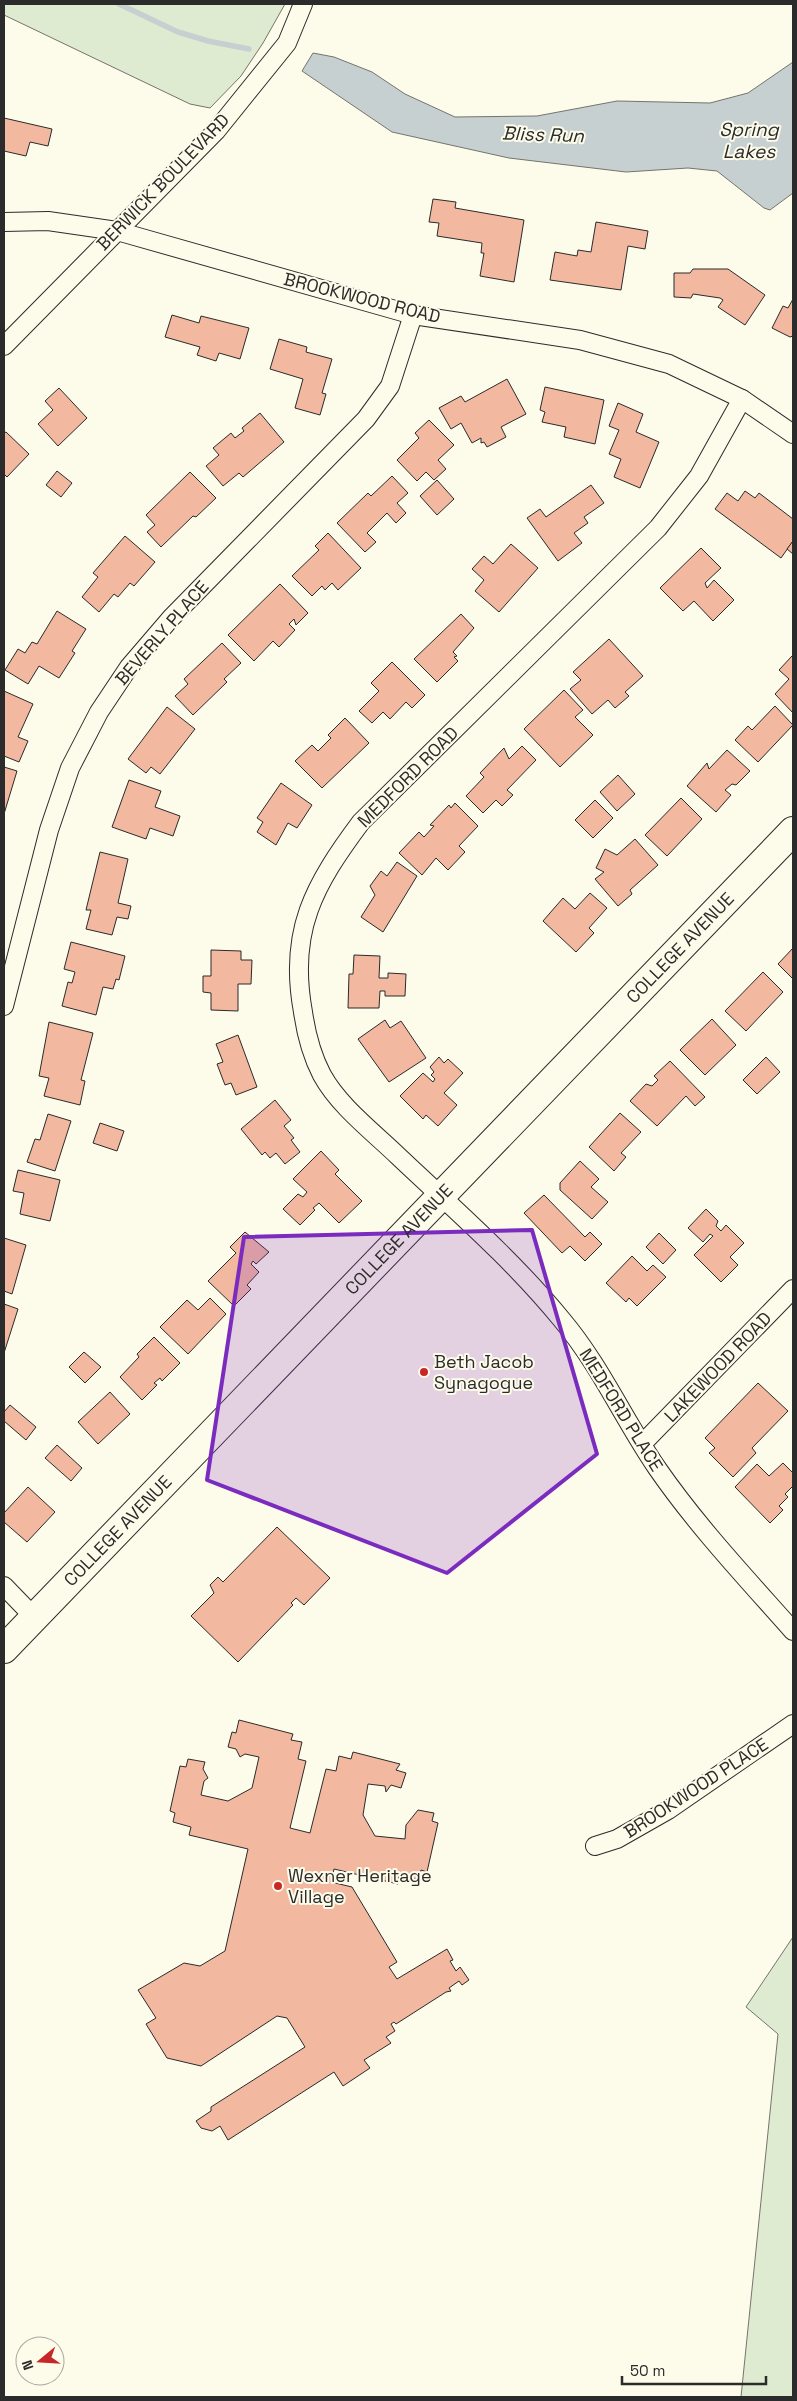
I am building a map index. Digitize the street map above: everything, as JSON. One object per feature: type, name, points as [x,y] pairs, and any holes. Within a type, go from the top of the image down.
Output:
[{"type":"main road","name":"COLLEGE AVENUE","points":[[4,1649],[33,1616],[441,1197],[793,831]]},
{"type":"street","name":"BERWICK BOULEVARD","points":[[4,346],[222,123],[287,43],[302,4]]},
{"type":"street","name":"BROOKWOOD ROAD","points":[[4,222],[48,221],[117,230],[413,315],[580,340],[669,364],[742,399],[793,434]]},
{"type":"street","name":"BEVERLY PLACE","points":[[4,1006],[50,830],[70,768],[99,712],[129,666],[171,618],[366,420],[390,386],[413,315]]},
{"type":"street","name":"MEDFORD ROAD","points":[[441,1197],[359,1119],[322,1076],[304,1022],[297,966],[301,937],[317,888],[335,856],[360,822],[658,528],[699,476],[742,399]]},
{"type":"street","name":"MEDFORD PLACE","points":[[441,1197],[530,1283],[564,1321],[616,1398],[657,1469],[727,1556],[793,1631]]},
{"type":"street","name":"LAKEWOOD ROAD","points":[[642,1444],[793,1289]]},
{"type":"street","points":[[4,1586],[33,1616]]},
{"type":"street","name":"BROOKWOOD PLACE","points":[[595,1846],[617,1839],[668,1810],[793,1724]]},
{"type":"highlighted area","points":[[532,1230],[597,1454],[447,1573],[207,1480],[244,1237]]},
{"type":"green space","points":[[4,4],[285,4],[263,43],[241,76],[210,108],[190,104],[4,15]]},
{"type":"green space","points":[[793,1937],[793,2397],[741,2397],[778,2034],[746,2007]]},
{"type":"water","name":"Spring Lakes","points":[[313,53],[334,57],[372,72],[405,94],[455,117],[537,116],[617,101],[710,103],[748,93],[793,62],[793,193],[770,210],[764,208],[717,171],[688,168],[626,172],[509,158],[392,132],[302,71]]},
{"type":"building","points":[[4,118],[52,129],[48,146],[30,142],[26,156],[4,151]]},
{"type":"building","points":[[433,199],[456,202],[455,208],[524,220],[514,282],[480,276],[484,253],[481,253],[482,243],[437,236],[439,223],[429,222]]},
{"type":"building","points":[[596,222],[648,231],[645,249],[628,246],[621,290],[550,280],[555,252],[577,256],[578,250],[591,252]]},
{"type":"building","points":[[693,269],[728,269],[765,295],[745,325],[718,307],[723,300],[720,298],[693,294],[691,298],[674,297],[674,273],[690,273]]},
{"type":"building","points":[[793,299],[793,336],[790,337],[772,328],[783,306],[788,308]]},
{"type":"building","points":[[172,315],[199,323],[201,316],[249,328],[240,359],[219,353],[216,361],[197,355],[200,347],[165,337]]},
{"type":"building","points":[[279,339],[307,347],[306,352],[332,359],[322,393],[326,394],[320,415],[295,408],[303,379],[270,369]]},
{"type":"building","points":[[507,379],[526,414],[501,427],[506,437],[487,447],[484,442],[481,443],[481,438],[472,443],[461,423],[451,429],[439,408],[461,396],[465,402]]},
{"type":"building","points":[[545,387],[604,400],[595,444],[564,437],[566,427],[542,422],[545,412],[540,410]]},
{"type":"building","points":[[59,388],[87,418],[58,446],[38,424],[53,410],[45,401]]},
{"type":"building","points":[[618,403],[643,414],[636,432],[659,442],[640,488],[614,477],[621,459],[609,454],[619,430],[609,426]]},
{"type":"building","points":[[260,413],[284,442],[243,477],[239,473],[223,486],[206,466],[219,455],[213,448],[231,433],[235,438],[244,431],[242,428]]},
{"type":"building","points":[[429,420],[454,445],[438,460],[446,469],[434,480],[426,472],[417,481],[397,460],[419,438],[415,433]]},
{"type":"building","points":[[6,432],[29,454],[7,477],[4,474],[4,433]]},
{"type":"building","points":[[57,471],[72,483],[61,497],[46,485]]},
{"type":"building","points":[[190,472],[216,498],[196,517],[193,516],[161,547],[147,532],[155,525],[146,515]]},
{"type":"building","points":[[392,476],[408,493],[397,503],[406,513],[396,523],[387,513],[367,533],[376,542],[365,552],[337,523],[368,493],[371,496]]},
{"type":"building","points":[[437,480],[454,499],[437,515],[420,496]]},
{"type":"building","points":[[591,485],[604,503],[584,517],[588,523],[574,533],[582,543],[558,561],[527,518],[540,509],[546,517]]},
{"type":"building","points":[[745,491],[755,498],[759,493],[793,519],[793,541],[781,558],[715,509],[727,493],[738,501]]},
{"type":"building","points":[[328,533],[361,568],[338,590],[332,583],[325,590],[322,586],[312,596],[292,576],[319,550],[315,546]]},
{"type":"building","points":[[125,536],[155,562],[134,586],[130,583],[118,597],[114,594],[99,612],[82,597],[98,577],[93,573]]},
{"type":"building","points":[[793,541],[793,554],[787,549]]},
{"type":"building","points":[[511,544],[538,568],[499,612],[475,591],[484,580],[472,569],[484,556],[493,564]]},
{"type":"building","points":[[701,548],[721,568],[705,583],[707,588],[714,580],[734,600],[713,621],[694,601],[683,611],[660,588]]},
{"type":"building","points":[[280,584],[308,613],[296,625],[294,619],[289,624],[295,630],[279,647],[273,641],[254,661],[228,635]]},
{"type":"building","points":[[57,611],[86,629],[72,651],[75,653],[59,678],[39,666],[28,684],[5,670],[18,649],[25,653],[32,642],[37,644]]},
{"type":"building","points":[[461,614],[474,628],[453,652],[457,656],[454,657],[458,661],[437,682],[414,659]]},
{"type":"building","points":[[609,639],[643,676],[625,692],[629,696],[615,708],[608,700],[592,714],[570,689],[581,680],[573,672]]},
{"type":"building","points":[[222,643],[241,663],[224,679],[227,682],[193,715],[175,696],[188,684],[184,679]]},
{"type":"building","points":[[792,656],[793,713],[775,694],[789,679],[779,670]]},
{"type":"building","points":[[392,662],[425,695],[412,708],[406,702],[390,719],[383,712],[372,723],[359,711],[379,691],[371,683]]},
{"type":"building","points":[[564,690],[583,710],[575,717],[593,735],[560,767],[524,729]]},
{"type":"building","points":[[4,691],[33,704],[18,737],[28,741],[19,762],[4,756]]},
{"type":"building","points":[[775,706],[793,725],[758,762],[735,740],[748,726],[752,730]]},
{"type":"building","points":[[167,707],[195,729],[160,774],[151,767],[146,773],[128,759]]},
{"type":"building","points":[[345,718],[369,743],[322,788],[295,761],[312,745],[318,751],[331,738],[328,735]]},
{"type":"building","points":[[522,746],[536,760],[507,790],[513,795],[502,806],[496,800],[483,813],[466,796],[484,777],[480,773],[504,748],[509,759]]},
{"type":"building","points":[[727,750],[750,771],[736,785],[732,784],[725,790],[731,795],[716,812],[687,786],[707,763],[709,769]]},
{"type":"building","points":[[4,767],[17,771],[4,814]]},
{"type":"building","points":[[618,775],[635,794],[617,811],[600,792]]},
{"type":"building","points":[[129,780],[161,791],[155,807],[180,816],[173,836],[150,828],[146,839],[112,827]]},
{"type":"building","points":[[281,783],[312,805],[297,828],[288,823],[276,845],[257,832],[263,822],[257,818]]},
{"type":"building","points":[[681,798],[702,819],[667,856],[645,835]]},
{"type":"building","points":[[595,800],[613,818],[593,838],[575,820]]},
{"type":"building","points":[[455,803],[478,826],[459,846],[465,852],[448,870],[436,858],[422,875],[399,853],[419,832],[424,837],[434,826],[430,825],[449,805],[451,808]]},
{"type":"building","points":[[635,839],[658,865],[630,890],[632,894],[618,906],[595,879],[604,872],[596,868],[605,849],[617,855]]},
{"type":"building","points":[[100,852],[128,859],[118,903],[131,906],[128,919],[117,917],[112,935],[86,929],[91,910],[86,910]]},
{"type":"building","points":[[397,862],[417,876],[383,932],[361,917],[375,895],[370,886],[381,871],[387,876]]},
{"type":"building","points":[[590,893],[607,908],[589,928],[594,933],[576,952],[543,921],[563,898],[575,909]]},
{"type":"building","points":[[71,942],[125,956],[119,980],[116,979],[113,989],[103,987],[96,1015],[62,1006],[68,982],[72,983],[75,972],[64,969]]},
{"type":"building","points":[[793,948],[793,979],[778,964]]},
{"type":"building","points":[[211,950],[241,951],[241,960],[252,960],[251,984],[238,984],[238,1011],[211,1010],[211,993],[203,992],[203,976],[211,976]]},
{"type":"building","points":[[354,955],[380,956],[379,978],[388,978],[388,973],[406,974],[405,996],[385,996],[385,991],[380,991],[379,1008],[348,1008],[349,974],[353,974]]},
{"type":"building","points":[[763,972],[783,992],[746,1031],[725,1011]]},
{"type":"building","points":[[712,1019],[736,1045],[705,1075],[680,1050]]},
{"type":"building","points":[[385,1020],[390,1028],[401,1021],[426,1058],[389,1082],[358,1039]]},
{"type":"building","points":[[49,1022],[93,1033],[81,1080],[85,1081],[80,1105],[44,1096],[49,1078],[39,1076]]},
{"type":"building","points":[[238,1035],[257,1087],[236,1095],[231,1083],[225,1085],[217,1064],[223,1062],[216,1044]]},
{"type":"building","points":[[439,1057],[444,1063],[448,1059],[463,1073],[444,1093],[457,1105],[438,1126],[426,1115],[423,1119],[400,1096],[423,1073],[433,1082],[435,1079],[431,1075],[434,1072],[430,1067]]},
{"type":"building","points":[[766,1057],[780,1072],[757,1094],[743,1080]]},
{"type":"building","points":[[670,1061],[705,1097],[695,1106],[686,1096],[657,1126],[630,1101],[646,1084],[652,1086],[658,1080],[654,1076]]},
{"type":"building","points":[[275,1100],[291,1120],[284,1126],[294,1138],[291,1140],[300,1152],[285,1164],[276,1153],[270,1158],[265,1152],[262,1155],[241,1129]]},
{"type":"building","points":[[620,1113],[641,1132],[621,1153],[626,1157],[614,1171],[589,1147]]},
{"type":"building","points":[[48,1114],[71,1121],[55,1171],[27,1162],[35,1139],[40,1140]]},
{"type":"building","points":[[100,1123],[124,1131],[117,1151],[93,1143]]},
{"type":"building","points":[[321,1151],[339,1170],[335,1174],[362,1201],[339,1223],[319,1203],[313,1208],[315,1210],[300,1225],[283,1209],[298,1194],[303,1197],[307,1192],[293,1179]]},
{"type":"building","points":[[580,1161],[599,1179],[591,1187],[608,1202],[592,1219],[560,1190],[560,1183]]},
{"type":"building","points":[[18,1170],[60,1180],[50,1221],[20,1214],[24,1193],[13,1191]]},
{"type":"building","points":[[544,1195],[585,1237],[590,1232],[602,1244],[585,1261],[570,1246],[562,1253],[524,1213]]},
{"type":"building","points":[[706,1209],[718,1221],[716,1226],[721,1231],[726,1225],[744,1243],[730,1257],[738,1265],[721,1282],[694,1255],[713,1236],[710,1234],[703,1242],[688,1228]]},
{"type":"building","points":[[245,1232],[269,1252],[256,1264],[253,1261],[251,1264],[259,1272],[247,1285],[251,1289],[234,1306],[208,1281],[236,1253],[230,1247]]},
{"type":"building","points":[[659,1233],[676,1250],[663,1264],[646,1247]]},
{"type":"building","points":[[4,1238],[26,1245],[12,1294],[4,1291]]},
{"type":"building","points":[[632,1256],[647,1271],[653,1265],[666,1277],[637,1306],[629,1298],[626,1302],[606,1283]]},
{"type":"building","points":[[210,1298],[226,1314],[188,1354],[160,1327],[187,1300],[198,1310]]},
{"type":"building","points":[[4,1304],[18,1309],[4,1353]]},
{"type":"building","points":[[154,1337],[180,1363],[162,1381],[160,1378],[154,1383],[157,1385],[142,1400],[120,1377],[139,1357],[137,1354]]},
{"type":"building","points":[[84,1352],[101,1367],[85,1383],[69,1367]]},
{"type":"building","points":[[758,1383],[788,1411],[752,1448],[756,1453],[733,1477],[709,1453],[715,1448],[705,1438]]},
{"type":"building","points":[[110,1392],[130,1414],[98,1444],[78,1422]]},
{"type":"building","points":[[10,1405],[36,1427],[26,1440],[4,1421],[4,1412]]},
{"type":"building","points":[[57,1445],[82,1468],[71,1481],[45,1458]]},
{"type":"building","points":[[783,1463],[793,1473],[793,1486],[785,1494],[788,1497],[779,1506],[783,1510],[770,1523],[735,1487],[757,1464],[769,1476]]},
{"type":"building","points":[[28,1487],[55,1512],[27,1542],[4,1522],[4,1513]]},
{"type":"building","points":[[277,1527],[330,1578],[304,1605],[296,1598],[291,1603],[293,1605],[238,1662],[191,1616],[214,1593],[210,1585],[218,1577],[223,1582]]},
{"type":"building","points":[[239,1720],[293,1734],[291,1740],[302,1742],[298,1759],[306,1761],[290,1828],[310,1833],[326,1769],[336,1771],[339,1756],[351,1759],[353,1752],[400,1764],[396,1770],[406,1773],[401,1788],[391,1785],[386,1792],[385,1786],[368,1784],[363,1815],[375,1836],[405,1839],[406,1825],[418,1810],[434,1813],[432,1821],[438,1823],[427,1872],[421,1870],[419,1880],[399,1875],[398,1884],[334,1869],[331,1882],[352,1887],[397,1962],[389,1967],[397,1979],[447,1949],[453,1960],[450,1961],[456,1971],[460,1967],[469,1980],[462,1985],[459,1981],[449,1988],[451,1991],[446,1992],[396,2024],[394,2022],[391,2024],[395,2031],[386,2037],[391,2043],[364,2060],[370,2068],[343,2086],[334,2072],[228,2140],[220,2126],[212,2131],[201,2128],[196,2121],[211,2111],[211,2107],[305,2047],[287,2018],[277,2016],[201,2066],[167,2058],[146,2024],[156,2018],[138,1990],[184,1963],[200,1966],[225,1951],[248,1849],[189,1835],[191,1827],[173,1822],[175,1813],[170,1811],[180,1766],[186,1767],[188,1759],[205,1762],[203,1769],[208,1778],[204,1781],[201,1795],[228,1801],[252,1788],[259,1757],[245,1754],[240,1757],[236,1749],[228,1747],[232,1732],[236,1733]]},
{"type":"waterway","name":"Bliss Run","points":[[119,4],[178,32],[208,41],[249,49]]},
{"type":"place","name":"Beth Jacob Synagogue","points":[[424,1372]]},
{"type":"place","name":"Wexner Heritage Village","points":[[278,1886]]}]
